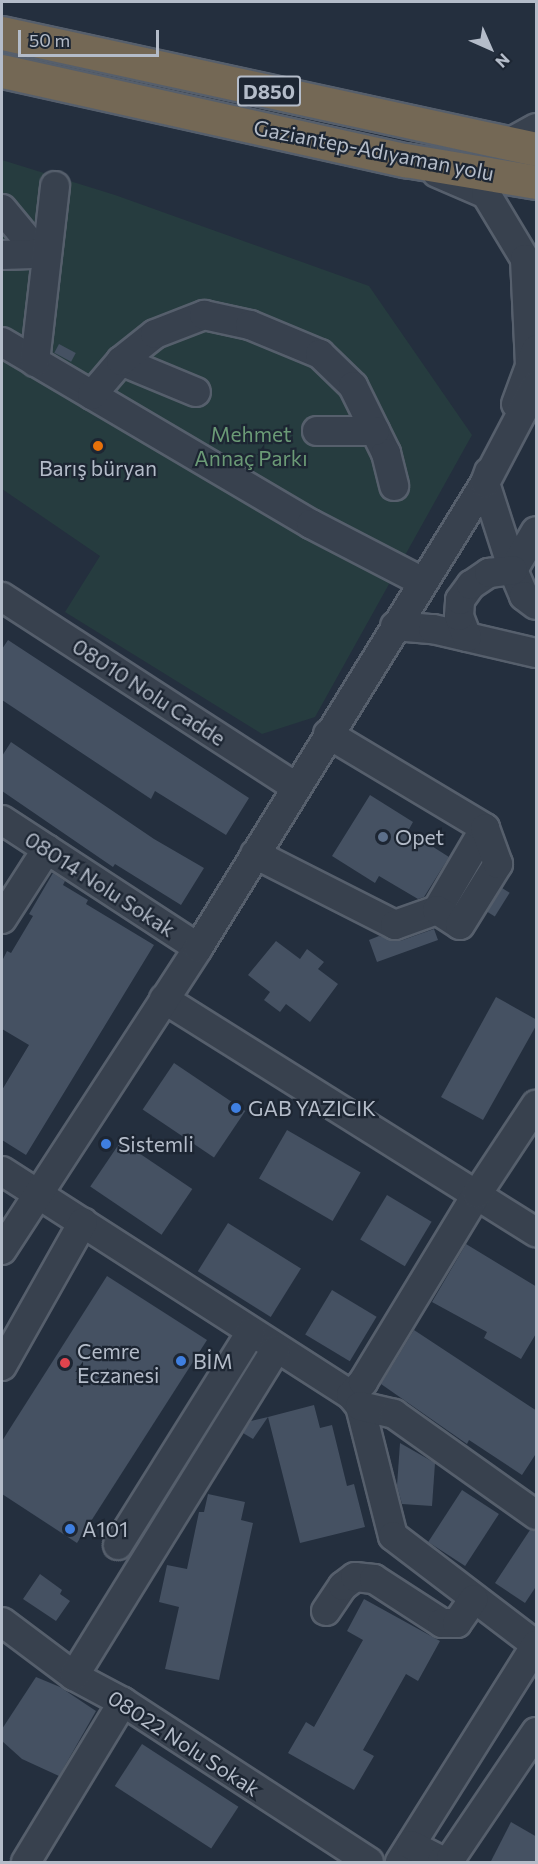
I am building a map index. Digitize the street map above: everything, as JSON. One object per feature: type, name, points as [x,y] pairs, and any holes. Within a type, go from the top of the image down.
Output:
[{"type":"highway","name":"Gaziantep-Adıyaman yolu","points":[[2,33],[528,140]]},
{"type":"highway","name":"Gaziantep-Adıyaman yolu","points":[[2,71],[405,160],[537,182]]},
{"type":"street","points":[[2,1250],[198,948],[485,483],[534,377],[525,259],[510,228],[486,194],[405,160]]},
{"type":"street","points":[[35,362],[42,258],[56,186]]},
{"type":"street","points":[[2,210],[42,258]]},
{"type":"street","points":[[2,255],[42,258]]},
{"type":"street","points":[[92,395],[121,361],[155,334],[204,315],[250,325],[320,354],[353,386],[386,453],[394,486]]},
{"type":"street","points":[[2,342],[311,524],[423,582]]},
{"type":"street","points":[[121,361],[196,392]]},
{"type":"street","points":[[317,431],[375,431]]},
{"type":"street","points":[[485,483],[513,570],[524,596],[537,605]]},
{"type":"street","points":[[513,570],[537,531]]},
{"type":"street","points":[[467,637],[459,616],[460,600],[471,585],[489,573],[513,570]]},
{"type":"street","name":"08010 Nolu Cadde","points":[[2,597],[296,787]]},
{"type":"street","points":[[395,626],[467,637],[537,653]]},
{"type":"street","points":[[255,854],[395,925],[437,910],[460,925],[498,864],[484,828],[328,734]]},
{"type":"street","name":"08014 Nolu Sokak","points":[[2,820],[198,948]]},
{"type":"street","points":[[2,919],[47,849]]},
{"type":"street","points":[[164,999],[537,1232]]},
{"type":"street","points":[[537,1105],[477,1194],[363,1382],[355,1401],[393,1536],[537,1645],[405,1854],[442,1861],[451,1858],[537,1732]]},
{"type":"street","points":[[2,1172],[83,1222],[355,1401],[394,1414],[537,1515]]},
{"type":"street","points":[[2,1366],[83,1222]]},
{"type":"street","points":[[118,1545],[251,1332]]},
{"type":"street","points":[[74,1676],[276,1349]]},
{"type":"street","points":[[326,1611],[343,1587],[355,1577],[374,1579],[442,1623],[457,1623],[474,1599]]},
{"type":"street","name":"08022 Nolu Sokak","points":[[2,1622],[74,1676],[123,1702],[369,1863]]},
{"type":"street","points":[[28,1862],[123,1702]]},
{"type":"green space","name":"Mehmet Annaç Parkı","points":[[2,160],[115,195],[369,286],[472,435],[315,717],[262,734],[65,612],[100,556],[2,489]]},
{"type":"building","points":[[59,344],[76,353],[71,362],[54,353]]},
{"type":"building","points":[[8,640],[249,798],[226,835],[155,791],[151,799],[2,700],[2,649]]},
{"type":"building","points":[[11,742],[154,839],[204,868],[181,905],[115,864],[113,867],[2,791],[2,756]]},
{"type":"building","points":[[370,795],[413,822],[408,831],[449,857],[424,897],[418,899],[379,876],[375,883],[332,856]]},
{"type":"building","points":[[53,873],[65,881],[63,885],[88,900],[86,904],[154,945],[26,1155],[2,1140],[2,1090],[29,1045],[2,1029],[2,961],[7,951],[11,953],[33,916],[29,914]]},
{"type":"building","points":[[502,888],[510,893],[495,917],[487,912]]},
{"type":"building","points":[[434,929],[438,940],[377,962],[369,940],[379,936],[400,941]]},
{"type":"building","points":[[276,941],[300,959],[307,949],[324,962],[318,969],[338,984],[310,1022],[286,1004],[280,1012],[264,1000],[270,992],[248,975]]},
{"type":"building","points":[[496,997],[537,1020],[537,1024],[483,1120],[441,1097]]},
{"type":"building","points":[[174,1063],[245,1111],[214,1158],[143,1109]]},
{"type":"building","points":[[287,1130],[361,1172],[333,1221],[259,1178]]},
{"type":"building","points":[[121,1141],[192,1189],[162,1235],[90,1187]]},
{"type":"building","points":[[387,1195],[432,1222],[405,1266],[360,1240]]},
{"type":"building","points":[[228,1223],[301,1269],[271,1317],[198,1271]]},
{"type":"building","points":[[466,1244],[537,1287],[537,1332],[521,1359],[484,1338],[487,1332],[432,1302]]},
{"type":"building","points":[[107,1276],[207,1340],[77,1543],[2,1494],[2,1441]]},
{"type":"building","points":[[332,1290],[377,1317],[350,1361],[305,1335]]},
{"type":"building","points":[[414,1330],[537,1411],[537,1452],[522,1475],[469,1440],[467,1444],[381,1384]]},
{"type":"building","points":[[314,1405],[320,1428],[332,1425],[347,1486],[354,1484],[365,1527],[300,1543],[268,1417]]},
{"type":"building","points":[[268,1417],[253,1439],[243,1433],[251,1421]]},
{"type":"building","points":[[400,1443],[435,1463],[432,1506],[402,1504],[397,1486]]},
{"type":"building","points":[[462,1490],[499,1514],[465,1566],[428,1542]]},
{"type":"building","points":[[208,1494],[245,1502],[241,1520],[253,1523],[219,1680],[165,1669],[179,1607],[159,1602],[167,1565],[187,1569],[199,1512],[204,1512]]},
{"type":"building","points":[[530,1530],[537,1531],[537,1585],[525,1603],[495,1583]]},
{"type":"building","points":[[40,1574],[62,1590],[60,1594],[70,1601],[56,1621],[23,1599]]},
{"type":"building","points":[[364,1599],[440,1641],[418,1681],[406,1674],[363,1750],[374,1756],[354,1790],[288,1753],[306,1722],[314,1727],[363,1640],[347,1631]]},
{"type":"building","points":[[36,1677],[60,1687],[96,1711],[59,1776],[22,1759],[2,1741],[2,1729]]},
{"type":"building","points":[[142,1744],[238,1807],[211,1849],[115,1786]]},
{"type":"building","points":[[511,1822],[537,1837],[537,1863],[490,1863]]},
{"type":"place","name":"Barış büryan","points":[[98,446]]},
{"type":"place","name":"Opet","points":[[383,837]]},
{"type":"place","name":"GAB YAZICIK","points":[[236,1108]]},
{"type":"place","name":"Sistemli","points":[[106,1144]]},
{"type":"place","name":"BİM","points":[[181,1361]]},
{"type":"place","name":"Cemre Eczanesi","points":[[65,1363]]},
{"type":"place","name":"A101","points":[[70,1529]]}]
